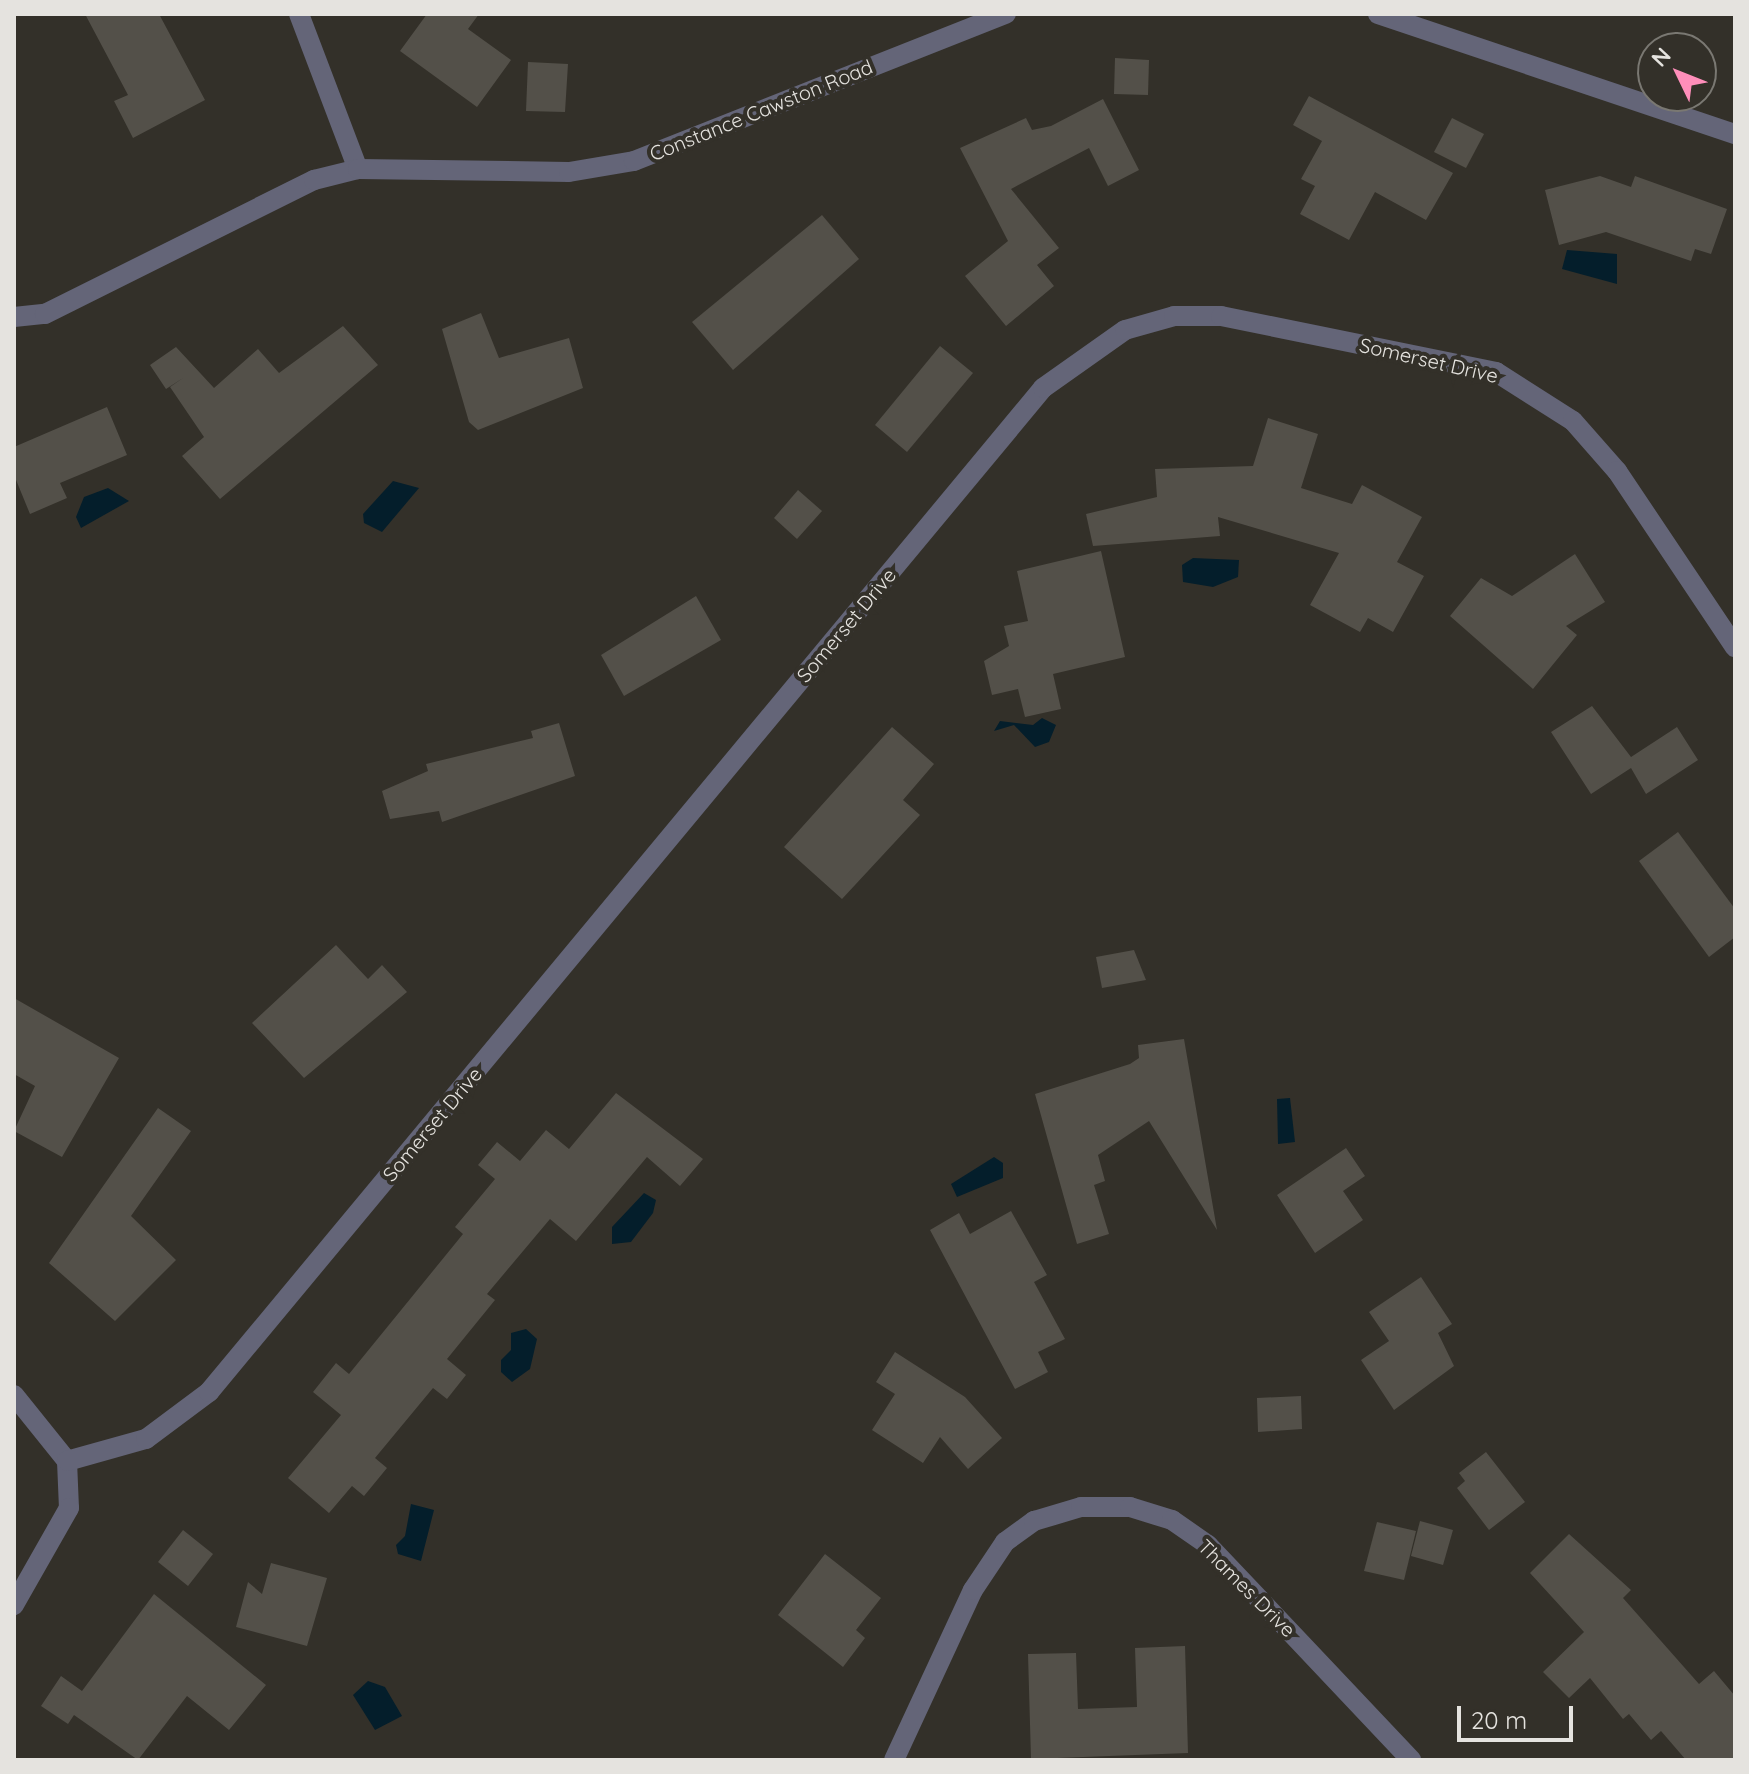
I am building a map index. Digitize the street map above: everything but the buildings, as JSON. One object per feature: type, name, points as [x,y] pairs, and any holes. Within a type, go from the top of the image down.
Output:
[{"type":"street","points":[[299,14],[358,169]]},
{"type":"street","name":"Constance Cawston Road","points":[[14,317],[45,314],[314,180],[358,169],[569,172],[634,161],[1006,14]]},
{"type":"street","points":[[1378,14],[1735,134]]},
{"type":"street","name":"Somerset Drive","points":[[67,1461],[146,1439],[209,1392],[1043,388],[1125,330],[1174,316],[1221,316],[1509,379],[1573,421],[1617,471],[1735,647]]},
{"type":"street","points":[[14,1395],[67,1461],[69,1508],[14,1605]]},
{"type":"street","name":"Thames Drive","points":[[894,1760],[973,1590],[1005,1542],[1034,1521],[1081,1507],[1130,1507],[1172,1520],[1208,1545],[1411,1760]]},
{"type":"water","points":[[1567,250],[1617,254],[1617,284],[1562,269]]},
{"type":"water","points":[[393,481],[419,488],[382,532],[364,523],[363,514]]},
{"type":"water","points":[[108,488],[129,501],[81,528],[76,517],[84,497]]},
{"type":"water","points":[[1193,558],[1239,560],[1238,577],[1213,587],[1183,582],[1182,565]]},
{"type":"water","points":[[1042,718],[1056,725],[1049,742],[1035,747],[1014,725],[994,731],[1000,721],[1033,725]]},
{"type":"water","points":[[1290,1098],[1295,1142],[1278,1144],[1277,1099]]},
{"type":"water","points":[[994,1157],[1003,1163],[1003,1178],[957,1197],[951,1184]]},
{"type":"water","points":[[644,1193],[656,1200],[653,1213],[631,1242],[612,1244],[612,1227]]},
{"type":"water","points":[[526,1329],[537,1339],[530,1369],[512,1382],[501,1372],[501,1360],[511,1350],[511,1333]]},
{"type":"water","points":[[411,1504],[434,1510],[421,1561],[398,1554],[396,1545],[405,1536]]},
{"type":"water","points":[[368,1681],[385,1687],[402,1716],[375,1730],[353,1695]]}]
